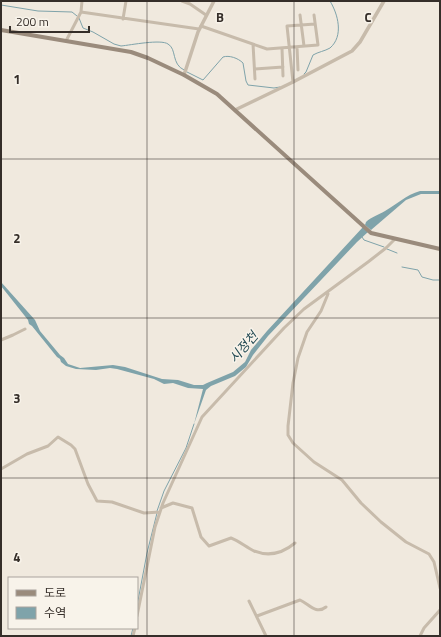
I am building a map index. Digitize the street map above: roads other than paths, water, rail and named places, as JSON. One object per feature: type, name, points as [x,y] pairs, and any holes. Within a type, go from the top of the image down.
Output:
[{"type":"main road","points":[[1,30],[135,53],[184,75],[213,91],[370,232],[440,249]]},
{"type":"street","points":[[66,41],[81,12],[82,1]]},
{"type":"street","points":[[123,19],[126,1]]},
{"type":"street","points":[[182,1],[190,4],[206,15]]},
{"type":"street","points":[[184,75],[200,27],[214,1]]},
{"type":"street","points":[[235,110],[293,82],[355,48],[384,1]]},
{"type":"street","points":[[81,12],[123,19],[126,18],[200,27],[267,49],[318,45],[314,15]]},
{"type":"street","points":[[300,15],[304,46]]},
{"type":"street","points":[[293,82],[287,26],[315,24]]},
{"type":"street","points":[[253,44],[255,79]]},
{"type":"street","points":[[297,47],[298,70]]},
{"type":"street","points":[[282,48],[283,76]]},
{"type":"street","points":[[255,69],[283,67]]},
{"type":"street","points":[[138,611],[153,538],[160,512],[166,495],[202,417],[291,322],[308,306],[329,292],[386,248],[395,238]]},
{"type":"street","points":[[329,292],[321,311],[307,332],[298,358],[291,396],[288,435],[293,443],[314,462],[342,480],[361,503],[381,522],[406,542],[429,554],[434,562],[440,588]]},
{"type":"street","points":[[1,340],[24,329]]},
{"type":"street","points":[[1,469],[27,454],[48,446],[58,437],[71,445],[97,501],[112,502],[144,513],[160,512]]},
{"type":"street","points":[[162,508],[173,503],[192,508],[201,537],[209,546],[231,538],[253,550],[272,554],[286,550],[295,543]]},
{"type":"street","points":[[256,616],[300,600],[316,610],[322,610],[326,607]]},
{"type":"street","points":[[249,601],[266,636]]},
{"type":"street","points":[[420,636],[424,628],[440,610]]},
{"type":"water","points":[[420,191],[440,191],[440,194],[421,194],[406,200],[371,230],[365,225],[370,219],[406,197]]},
{"type":"water","points":[[363,227],[368,232],[268,336],[253,355],[246,367],[235,376],[211,386],[206,390],[194,424],[203,389],[188,388],[173,383],[164,384],[154,379],[117,369],[76,369],[66,366],[29,324],[28,320],[1,286],[1,282],[35,320],[40,331],[68,364],[80,368],[113,365],[125,367],[162,379],[178,380],[194,385],[203,385],[233,372],[245,362],[251,350],[267,331]]},
{"type":"waterway","points":[[304,74],[313,55],[330,48],[337,37],[337,18],[330,1]]},
{"type":"waterway","points":[[1,5],[38,11],[72,12],[77,16]]},
{"type":"waterway","points":[[79,18],[83,28],[114,44],[121,46],[153,42],[168,44],[171,46],[177,64],[184,70]]},
{"type":"waterway","points":[[187,72],[203,80],[223,57],[233,57],[243,63],[248,85],[274,88],[280,87]]},
{"type":"waterway","points":[[362,237],[364,240],[384,247]]},
{"type":"waterway","points":[[387,249],[397,253]]},
{"type":"waterway","points":[[402,267],[418,270],[422,277],[440,280]]},
{"type":"waterway","points":[[157,511],[164,491],[186,448],[194,424]]},
{"type":"waterway","points":[[138,601],[147,553],[157,513]]},
{"type":"waterway","points":[[131,636],[133,629]]},
{"type":"water label","name":"시정천","points":[[243,347]]}]
